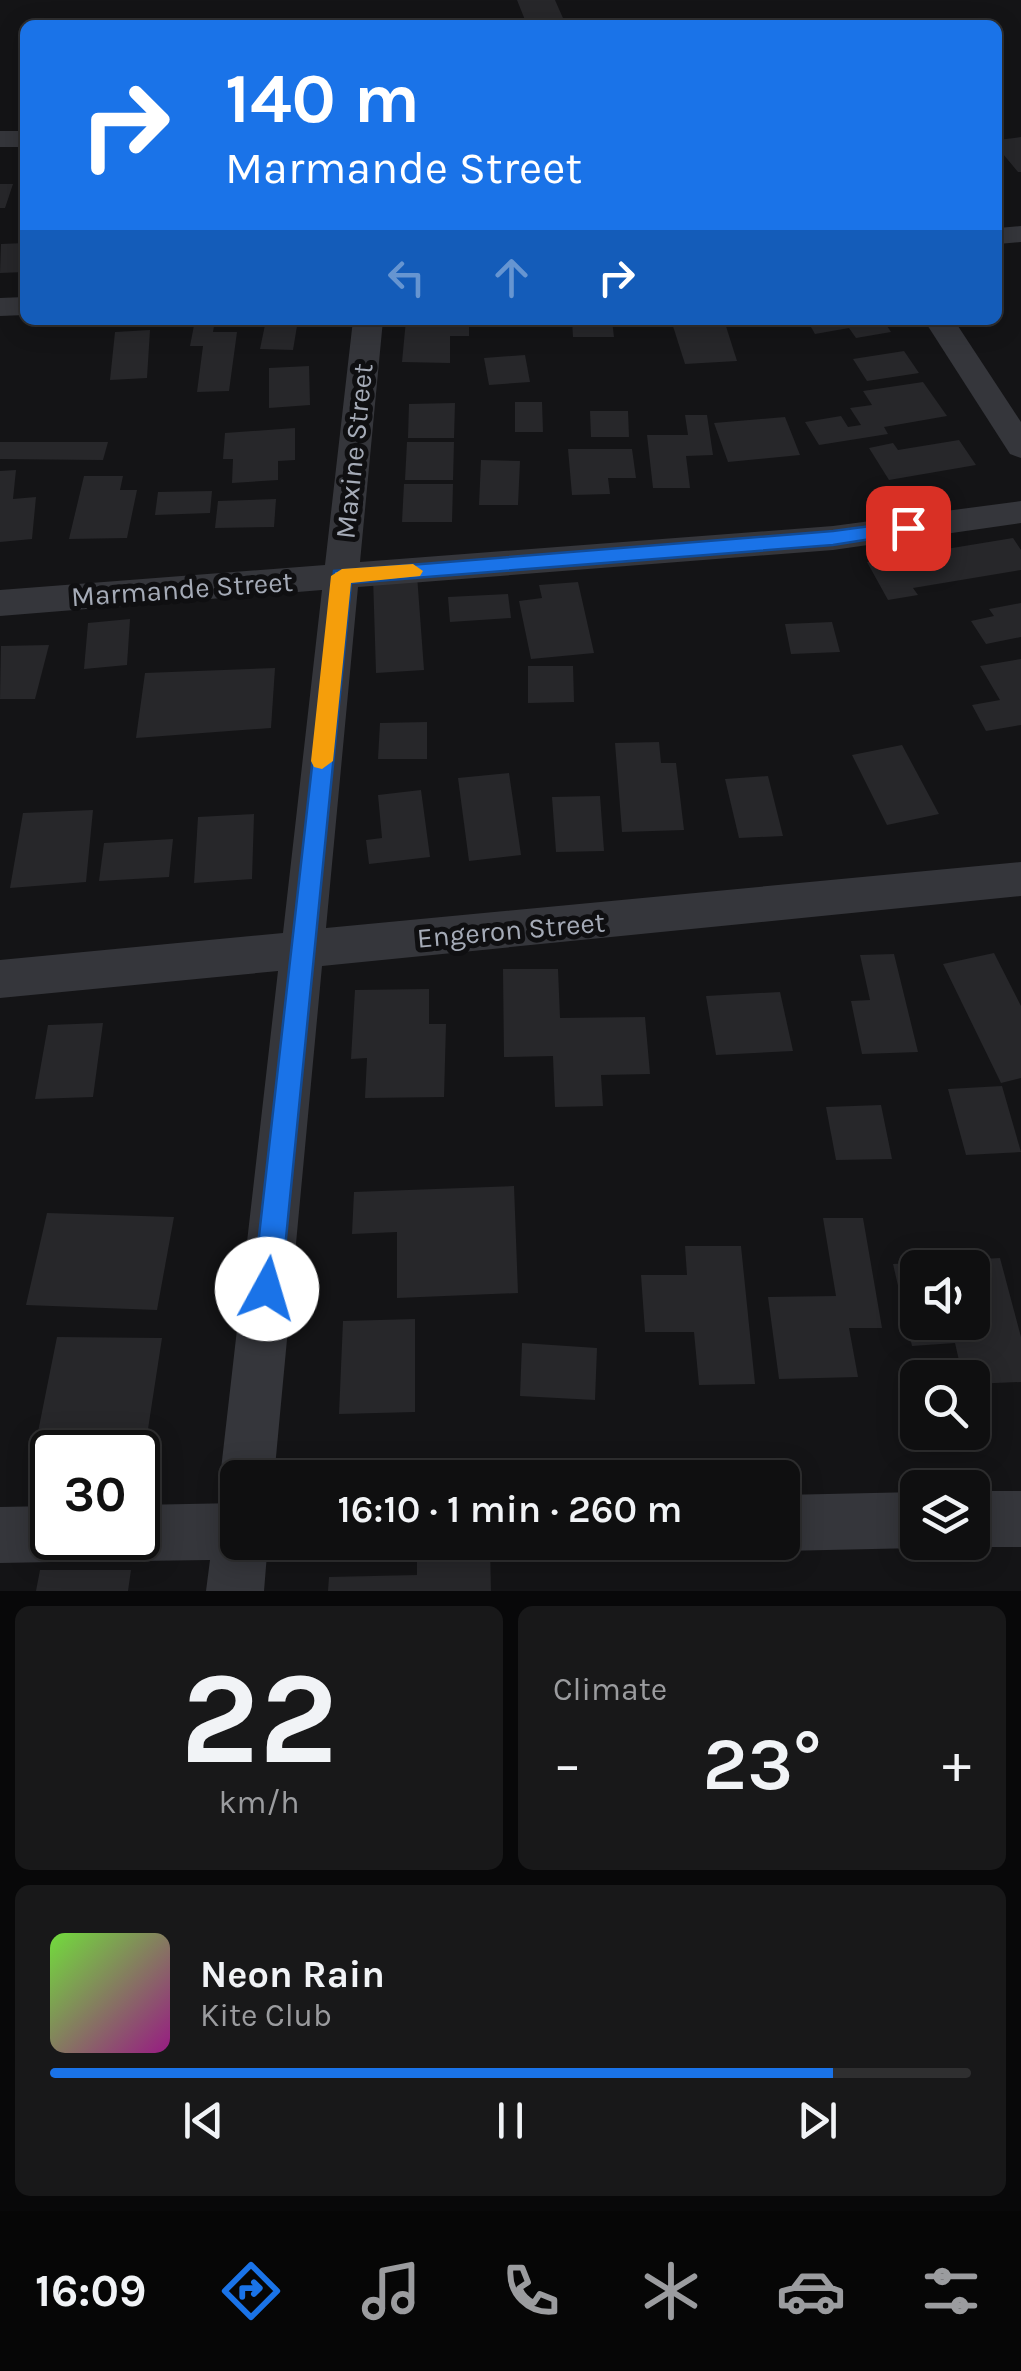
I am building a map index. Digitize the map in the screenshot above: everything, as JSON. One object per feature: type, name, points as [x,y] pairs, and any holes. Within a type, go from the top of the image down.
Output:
[{"type":"street","name":"Maxine Street","points":[[249,1460],[367,325]]},
{"type":"street","points":[[942,325],[1021,447]]},
{"type":"street","name":"Marmande Street","points":[[0,603],[833,538],[1021,512]]},
{"type":"street","name":"Engeron Street","points":[[0,979],[1021,879]]},
{"type":"street","points":[[990,1520],[1021,1519]]},
{"type":"street","points":[[800,1522],[900,1520]]},
{"type":"street","points":[[160,1533],[220,1531]]},
{"type":"street","points":[[0,1535],[30,1534]]},
{"type":"street","points":[[235,1591],[238,1560]]},
{"type":"building","points":[[517,0],[555,0],[564,20],[525,20]]},
{"type":"building","points":[[1021,137],[1021,172],[1002,153],[1002,139]]},
{"type":"building","points":[[0,184],[13,184],[5,208],[0,208]]},
{"type":"building","points":[[20,243],[20,272],[0,273],[1,244]]},
{"type":"building","points":[[194,325],[214,325],[213,332],[237,332],[229,391],[197,392],[203,346],[190,346]]},
{"type":"building","points":[[265,325],[297,325],[293,350],[260,349]]},
{"type":"building","points":[[406,325],[469,325],[469,336],[450,336],[450,363],[402,362]]},
{"type":"building","points":[[572,325],[613,325],[614,337],[573,337]]},
{"type":"building","points":[[673,325],[726,325],[737,361],[685,364]]},
{"type":"building","points":[[810,325],[886,325],[891,332],[856,338],[849,328],[815,334]]},
{"type":"building","points":[[150,330],[147,378],[110,380],[115,332]]},
{"type":"building","points":[[904,351],[919,373],[867,381],[853,359]]},
{"type":"building","points":[[525,355],[530,382],[489,385],[484,358]]},
{"type":"building","points":[[309,366],[310,405],[269,408],[269,368]]},
{"type":"building","points":[[923,382],[947,416],[884,427],[888,434],[819,445],[805,422],[841,416],[848,427],[861,425],[850,408],[872,405],[863,391]]},
{"type":"building","points":[[515,402],[542,402],[543,432],[515,432]]},
{"type":"building","points":[[455,403],[454,438],[408,438],[409,404]]},
{"type":"building","points":[[590,411],[628,411],[629,437],[591,437]]},
{"type":"building","points":[[685,415],[707,415],[713,455],[686,456],[690,488],[653,488],[647,435],[688,435]]},
{"type":"building","points":[[785,417],[800,455],[728,462],[714,423]]},
{"type":"building","points":[[295,428],[295,460],[278,461],[278,480],[232,483],[233,459],[223,459],[225,433]]},
{"type":"building","points":[[959,440],[976,465],[889,480],[869,448],[893,443],[898,450]]},
{"type":"building","points":[[0,442],[108,442],[103,460],[0,459]]},
{"type":"building","points":[[407,442],[454,442],[453,480],[405,480]]},
{"type":"building","points":[[568,449],[632,449],[636,478],[608,478],[610,494],[572,495]]},
{"type":"building","points":[[481,460],[520,461],[518,505],[479,505]]},
{"type":"building","points":[[16,470],[13,499],[36,497],[32,539],[0,542],[0,471]]},
{"type":"building","points":[[84,476],[123,476],[120,490],[137,490],[127,538],[69,539]]},
{"type":"building","points":[[404,484],[453,484],[452,522],[402,522]]},
{"type":"building","points":[[212,491],[210,513],[155,515],[158,492]]},
{"type":"building","points":[[276,499],[274,527],[215,528],[218,501]]},
{"type":"building","points":[[1013,538],[1021,550],[1021,570],[913,588],[918,595],[888,600],[867,562]]},
{"type":"building","points":[[417,575],[424,670],[376,673],[373,577]]},
{"type":"building","points":[[578,582],[594,653],[531,659],[519,601],[542,598],[539,585]]},
{"type":"building","points":[[508,594],[511,618],[450,622],[448,597]]},
{"type":"building","points":[[1021,603],[1021,637],[986,644],[971,621],[994,616],[989,609]]},
{"type":"building","points":[[130,619],[127,665],[84,669],[88,623]]},
{"type":"building","points":[[832,622],[840,652],[791,654],[785,624]]},
{"type":"building","points":[[49,645],[35,699],[0,699],[1,646]]},
{"type":"building","points":[[1021,659],[1021,725],[986,731],[972,705],[1000,700],[980,666]]},
{"type":"building","points":[[528,666],[573,666],[574,702],[528,703]]},
{"type":"building","points":[[275,668],[271,728],[136,738],[145,673]]},
{"type":"building","points":[[427,722],[427,759],[378,759],[380,723]]},
{"type":"building","points":[[659,742],[661,763],[676,763],[684,830],[622,832],[615,743]]},
{"type":"building","points":[[902,745],[939,814],[887,825],[852,755]]},
{"type":"building","points":[[509,773],[521,855],[469,861],[458,778]]},
{"type":"building","points":[[768,776],[783,836],[739,838],[725,779]]},
{"type":"building","points":[[421,790],[430,857],[369,864],[366,840],[382,838],[378,795]]},
{"type":"building","points":[[600,796],[604,851],[556,852],[552,797]]},
{"type":"building","points":[[93,810],[86,882],[10,888],[23,813]]},
{"type":"building","points":[[254,814],[252,879],[194,883],[198,817]]},
{"type":"building","points":[[173,839],[169,877],[99,881],[104,843]]},
{"type":"building","points":[[994,953],[1021,1006],[1021,1078],[1001,1083],[943,964]]},
{"type":"building","points":[[894,954],[918,1052],[862,1054],[851,1001],[870,1000],[860,955]]},
{"type":"building","points":[[503,969],[558,969],[560,1018],[645,1017],[650,1074],[601,1075],[603,1106],[555,1107],[553,1056],[504,1057]]},
{"type":"building","points":[[429,989],[429,1024],[446,1024],[444,1097],[365,1098],[367,1058],[351,1059],[355,990]]},
{"type":"building","points":[[780,992],[793,1051],[716,1055],[706,996]]},
{"type":"building","points":[[103,1023],[93,1097],[35,1099],[48,1025]]},
{"type":"building","points":[[1002,1086],[1021,1152],[966,1155],[948,1089]]},
{"type":"building","points":[[881,1105],[892,1159],[836,1160],[826,1107]]},
{"type":"building","points":[[514,1186],[518,1293],[397,1298],[397,1232],[352,1234],[354,1192]]},
{"type":"building","points":[[47,1213],[174,1217],[157,1310],[26,1305]]},
{"type":"building","points":[[823,1218],[863,1218],[882,1328],[849,1328],[858,1377],[779,1379],[768,1297],[836,1296]]},
{"type":"building","points":[[685,1246],[741,1246],[755,1384],[699,1385],[694,1332],[645,1332],[641,1275],[687,1275]]},
{"type":"building","points":[[1000,1258],[1021,1337],[1021,1382],[990,1383],[990,1360],[959,1360],[955,1343],[912,1346],[911,1340],[990,1340],[990,1259]]},
{"type":"building","points":[[893,1264],[900,1264],[900,1294]]},
{"type":"building","points":[[415,1319],[415,1412],[339,1414],[343,1321]]},
{"type":"building","points":[[57,1337],[162,1338],[148,1430],[38,1430]]},
{"type":"building","points":[[522,1343],[597,1348],[595,1400],[520,1396]]},
{"type":"building","points":[[417,1560],[490,1560],[491,1591],[328,1591],[329,1577],[417,1575]]},
{"type":"building","points":[[40,1570],[131,1570],[128,1591],[36,1591]]},
{"type":"slow traffic","points":[[322,761],[342,576],[413,571]]},
{"type":"route","points":[[267,1289],[342,576],[833,538],[908,528]]}]
